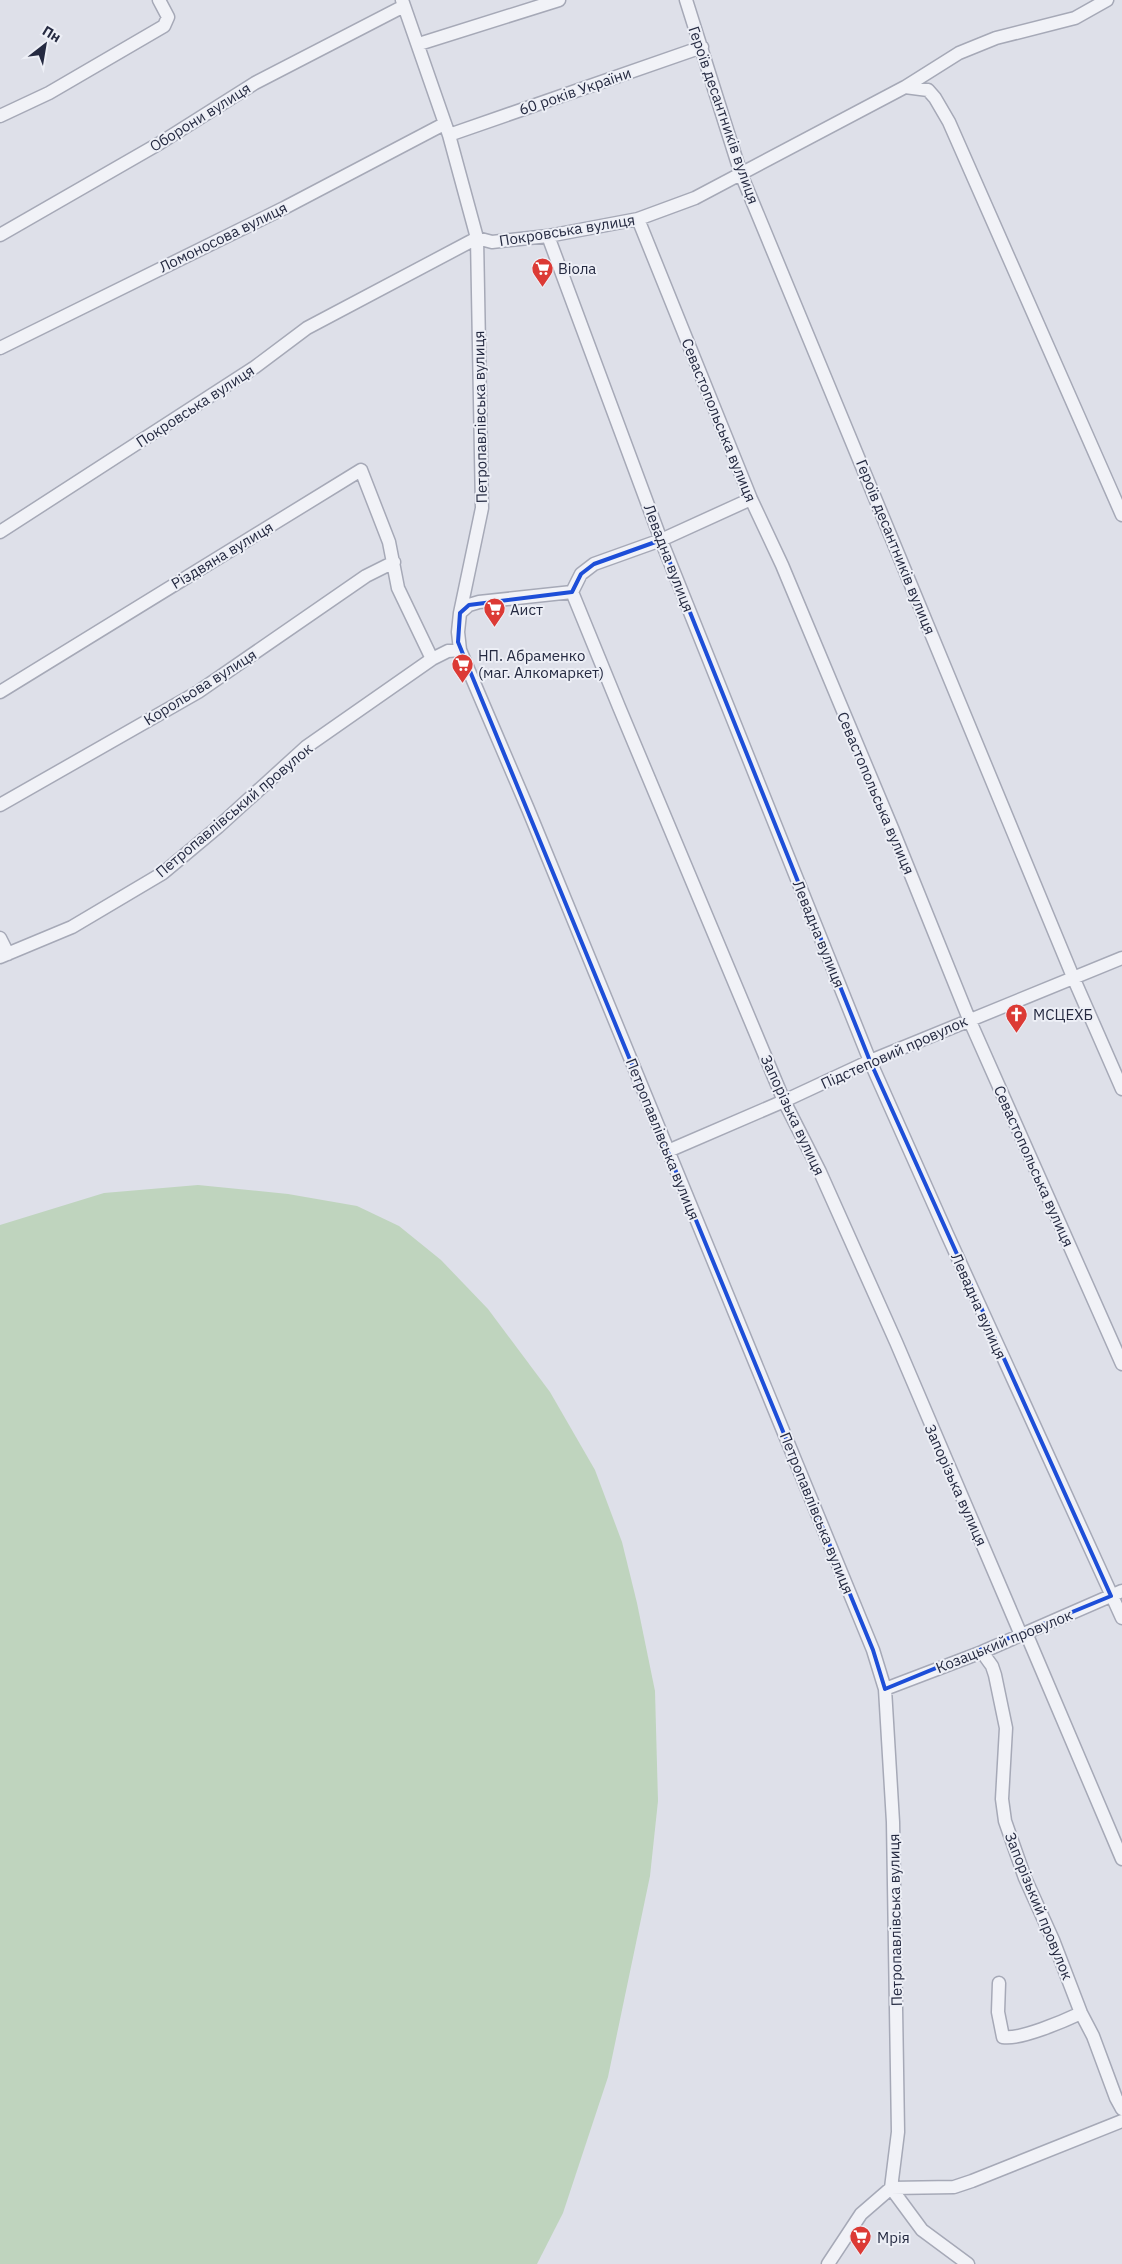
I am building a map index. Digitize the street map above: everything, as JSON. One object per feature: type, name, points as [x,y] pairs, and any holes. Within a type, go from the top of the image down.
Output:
[{"type":"street","points":[[0,116],[49,93],[164,26],[168,17],[159,0]]},
{"type":"street","points":[[419,44],[559,0]]},
{"type":"street","name":"Героїв десантників вулиця","points":[[686,0],[741,174],[1073,977],[1122,1089]]},
{"type":"street","name":"Покровська вулиця","points":[[0,532],[255,367],[307,328],[477,238],[492,242],[548,236],[638,219],[695,198],[906,87],[959,53],[996,38],[1074,18],[1107,0]]},
{"type":"street","name":"Петропавлівська вулиця","points":[[403,3],[419,44],[447,130],[477,238],[482,508],[460,613],[458,632],[460,650],[873,1650],[885,1688],[893,1822],[898,2132],[891,2188]]},
{"type":"street","name":"Оборони вулиця","points":[[0,235],[160,143],[255,83],[403,3]]},
{"type":"street","name":"60 років України","points":[[447,130],[702,47]]},
{"type":"street","points":[[906,87],[928,90],[936,98],[949,122],[1122,515]]},
{"type":"street","name":"Ломоносова вулиця","points":[[0,348],[447,130]]},
{"type":"street","name":"Севастопольська вулиця","points":[[638,219],[750,499],[782,565],[892,828],[969,1019],[1122,1364]]},
{"type":"street","name":"Левадна вулиця","points":[[548,236],[662,540],[870,1061],[1116,1594],[1122,1618]]},
{"type":"street","name":"Різдвяна вулиця","points":[[0,692],[361,470],[389,542],[394,562]]},
{"type":"street","points":[[460,613],[469,604],[479,602],[572,592],[581,574],[594,564],[662,540],[750,499]]},
{"type":"street","points":[[394,562],[398,588],[432,659]]},
{"type":"street","name":"Корольова вулиця","points":[[0,805],[198,692],[366,576],[394,562]]},
{"type":"street","name":"Запорізька вулиця","points":[[572,592],[784,1101],[820,1172],[896,1342],[1122,1859]]},
{"type":"street","name":"Петропавлівський провулок","points":[[4,956],[72,927],[163,873],[218,827],[306,747],[432,659],[448,651],[460,650]]},
{"type":"street","points":[[0,938],[4,956]]},
{"type":"street","name":"Підстеповий провулок","points":[[668,1151],[784,1101],[870,1061],[1122,958]]},
{"type":"street","name":"Козацький провулок","points":[[885,1688],[982,1652],[1116,1594]]},
{"type":"street","name":"Запорізький провулок","points":[[982,1652],[992,1666],[995,1675],[1006,1728],[1002,1800],[1005,1821],[1025,1878],[1053,1940],[1081,2013],[1097,2045],[1116,2098],[1122,2109]]},
{"type":"street","points":[[999,1983],[998,2012],[1003,2037],[1009,2038],[1042,2028],[1081,2013]]},
{"type":"street","points":[[828,2264],[861,2214],[891,2188],[954,2187],[972,2182],[1122,2121]]},
{"type":"street","points":[[891,2188],[922,2230],[968,2264]]},
{"type":"highlighted area","points":[[661,540],[870,1061],[1111,1596],[885,1689],[873,1650],[458,642],[460,613],[469,605],[572,592],[581,574],[594,564]]},
{"type":"green space","points":[[198,1185],[288,1194],[357,1206],[399,1226],[441,1260],[488,1309],[550,1392],[595,1470],[622,1542],[655,1691],[658,1801],[650,1876],[608,2077],[563,2213],[537,2264],[0,2264],[0,1225],[104,1193]]},
{"type":"place","name":"Віола","points":[[542,287]]},
{"type":"place","name":"Аист","points":[[494,628]]},
{"type":"place","name":"НП. Абраменко (маг. Алкомаркет)","points":[[462,683]]},
{"type":"place","name":"МСЦЕХБ","points":[[1017,1033]]},
{"type":"place","name":"Мрія","points":[[861,2256]]}]
